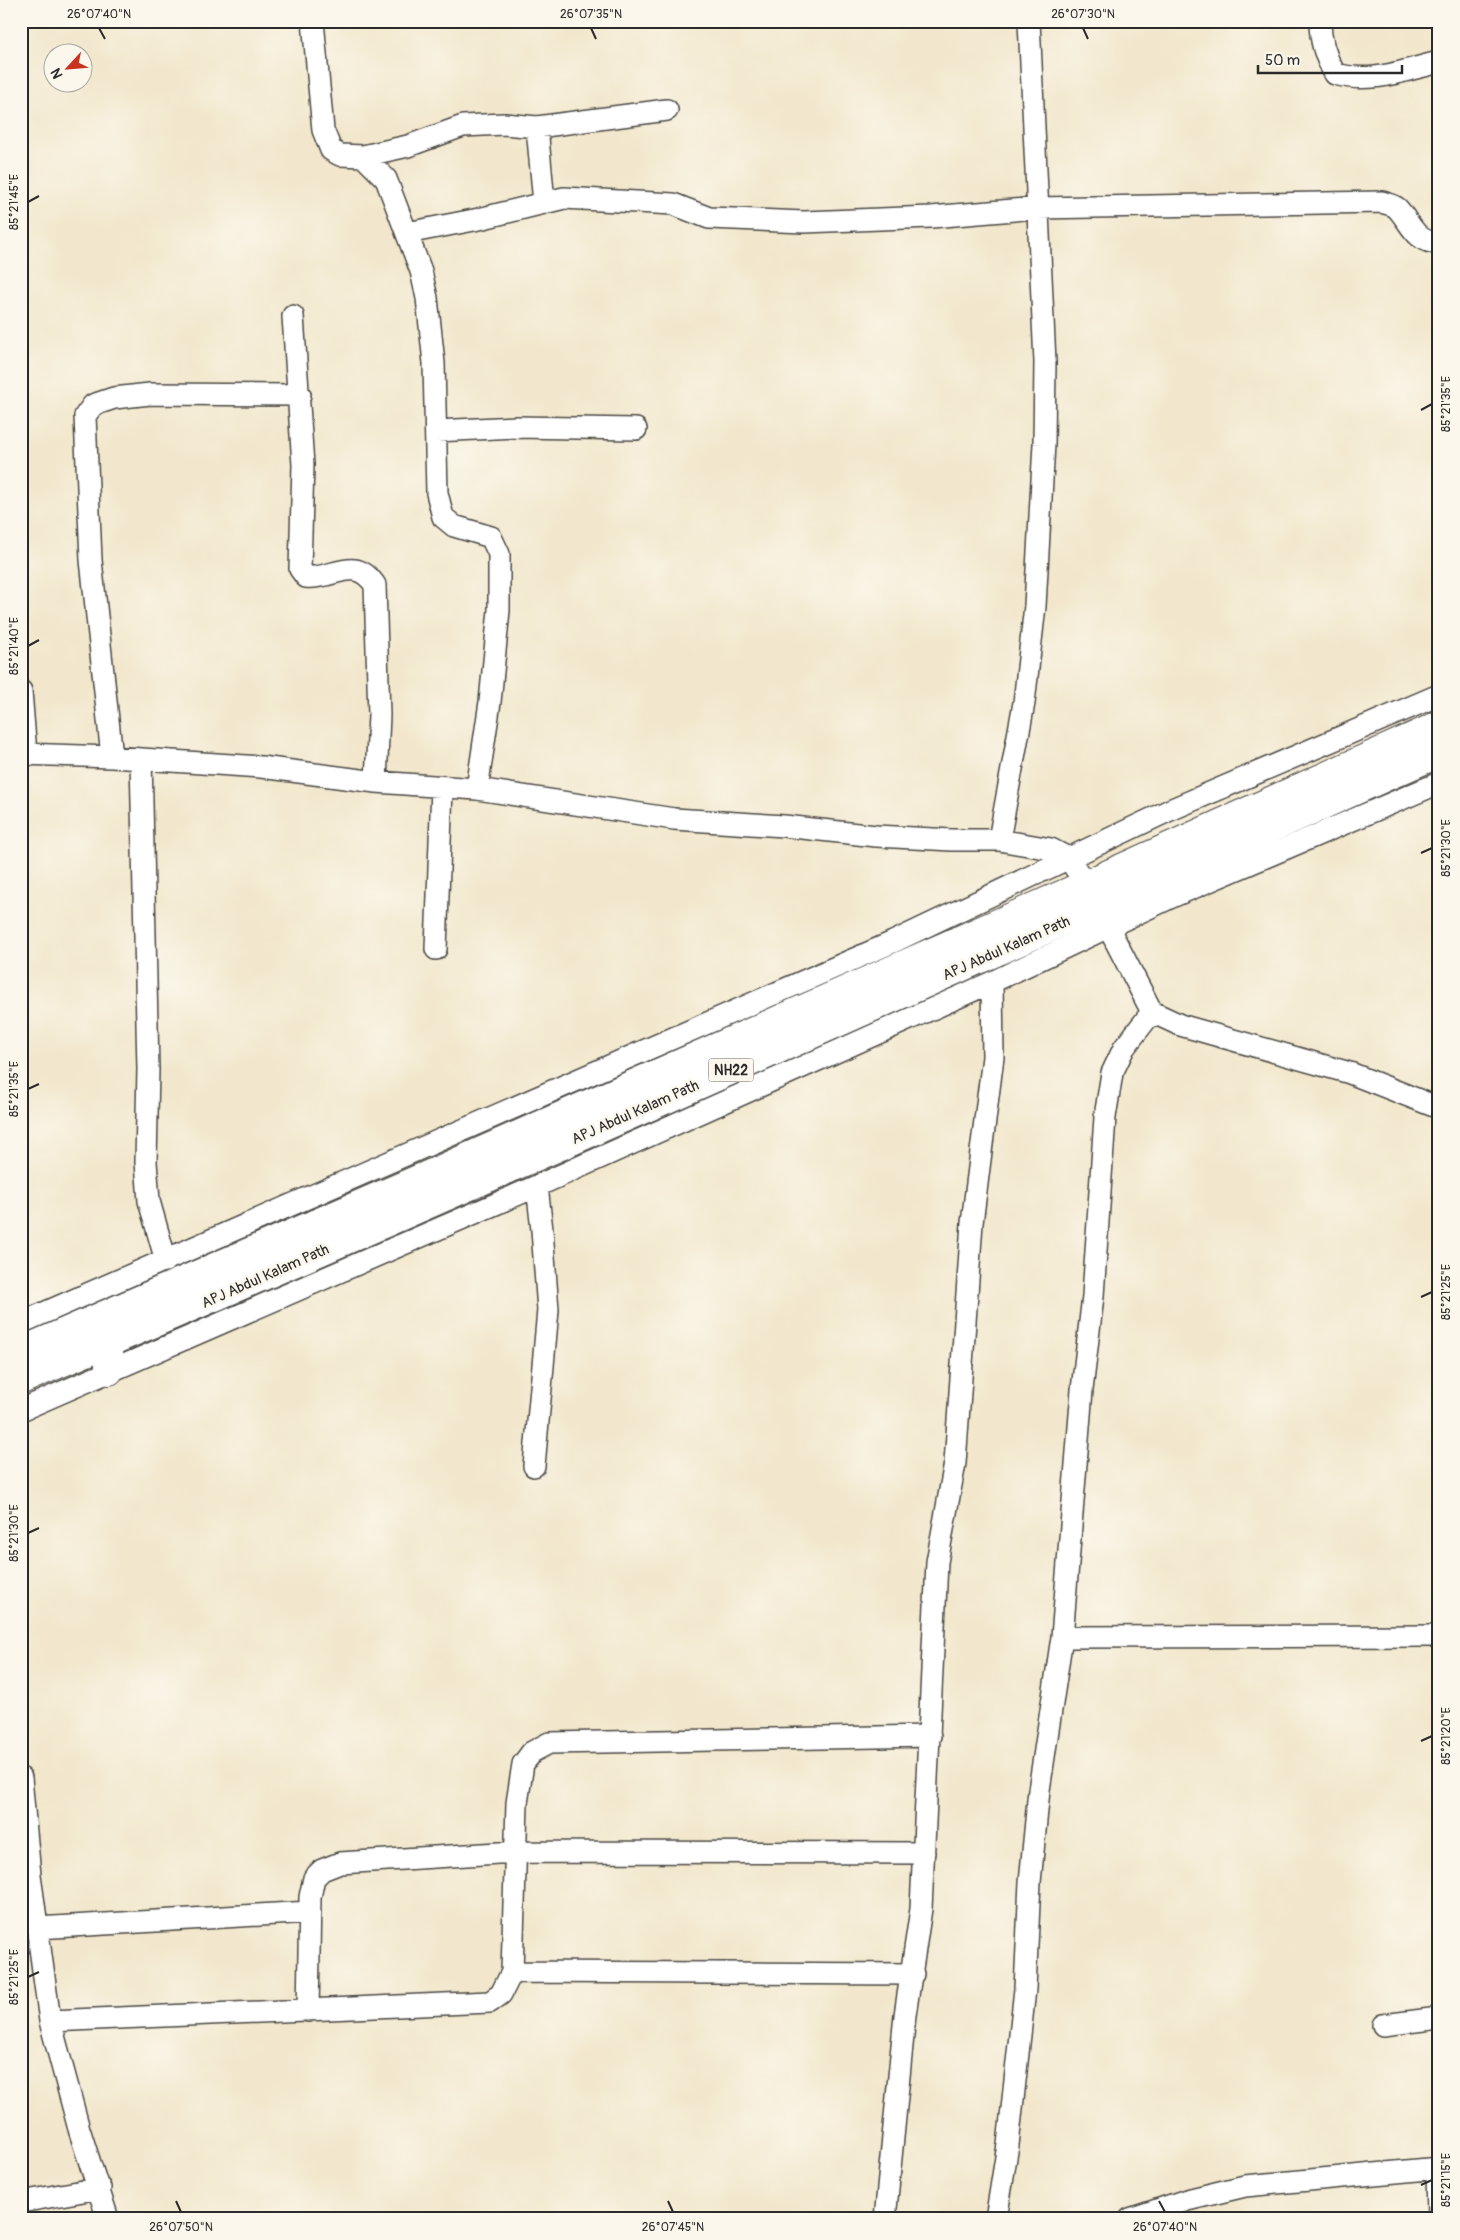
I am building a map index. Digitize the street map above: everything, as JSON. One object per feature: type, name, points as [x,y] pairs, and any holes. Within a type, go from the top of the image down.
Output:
[{"type":"highway","name":"APJ Abdul Kalam Path","points":[[21,1351],[1097,906],[1439,725]]},
{"type":"highway","name":"APJ Abdul Kalam Path","points":[[21,1380],[983,959],[1439,753]]},
{"type":"highway","points":[[108,1315],[109,1371]]},
{"type":"street","points":[[313,21],[326,140],[331,150],[340,155],[363,156],[408,146],[463,126],[504,124],[537,127],[667,110]]},
{"type":"street","points":[[999,840],[1024,703],[1035,606],[1046,396],[1029,21]]},
{"type":"street","points":[[1320,21],[1320,34],[1326,58],[1335,74],[1350,78],[1370,79],[1439,62]]},
{"type":"street","points":[[537,127],[544,203]]},
{"type":"street","points":[[363,156],[386,179],[421,271],[427,298],[432,334],[437,493],[443,517],[454,526],[492,537],[500,554],[499,610],[490,702],[477,789]]},
{"type":"street","points":[[407,233],[564,198],[674,204],[709,218],[804,222],[922,218],[1037,208],[1382,202],[1396,207],[1415,234],[1429,243],[1439,243]]},
{"type":"street","points":[[293,316],[300,395],[303,465],[300,569],[306,577],[317,578],[354,569],[368,574],[375,585],[379,715],[376,782]]},
{"type":"street","points":[[112,757],[91,560],[85,416],[94,405],[114,398],[150,394],[300,395]]},
{"type":"street","points":[[436,431],[516,427],[636,429]]},
{"type":"street","points":[[21,691],[24,754],[112,757],[261,767],[376,782],[477,789],[674,819],[784,826],[876,836],[999,840],[1051,849],[1068,858],[1097,906],[1152,1012],[1180,1025],[1350,1074],[1439,1108]]},
{"type":"street","points":[[21,1323],[166,1262],[893,942],[1170,810],[1439,695]]},
{"type":"street","points":[[141,759],[148,1069],[146,1162],[149,1201],[166,1262]]},
{"type":"street","name":"NH22","points":[[21,1410],[536,1186],[992,982],[1097,906],[1174,896],[1439,783]]},
{"type":"street","points":[[436,949],[442,788]]},
{"type":"street","points":[[884,2219],[905,2014],[913,1974],[921,1909],[938,1562],[955,1463],[972,1223],[993,1057],[992,982]]},
{"type":"street","points":[[996,2219],[1008,2145],[1025,1989],[1030,1882],[1039,1790],[1062,1636],[1082,1390],[1094,1287],[1108,1099],[1112,1073],[1124,1048],[1152,1012]]},
{"type":"street","points":[[534,1466],[548,1310],[542,1230],[536,1186]]},
{"type":"street","points":[[1062,1636],[1439,1636]]},
{"type":"street","points":[[50,2021],[490,2002],[501,1994],[512,1972],[514,1852],[517,1803],[523,1764],[532,1752],[549,1743],[930,1736]]},
{"type":"street","points":[[21,1778],[37,1928],[50,2021],[79,2129],[100,2188],[108,2219]]},
{"type":"street","points":[[308,2011],[310,1912],[314,1878],[322,1870],[340,1863],[514,1852],[924,1853]]},
{"type":"street","points":[[37,1928],[310,1912]]},
{"type":"street","points":[[512,1972],[913,1974]]},
{"type":"street","points":[[1383,2024],[1439,2018]]},
{"type":"street","points":[[1130,2219],[1187,2200],[1245,2186],[1438,2168],[1438,2219]]},
{"type":"street","points":[[21,2202],[100,2188]]}]
